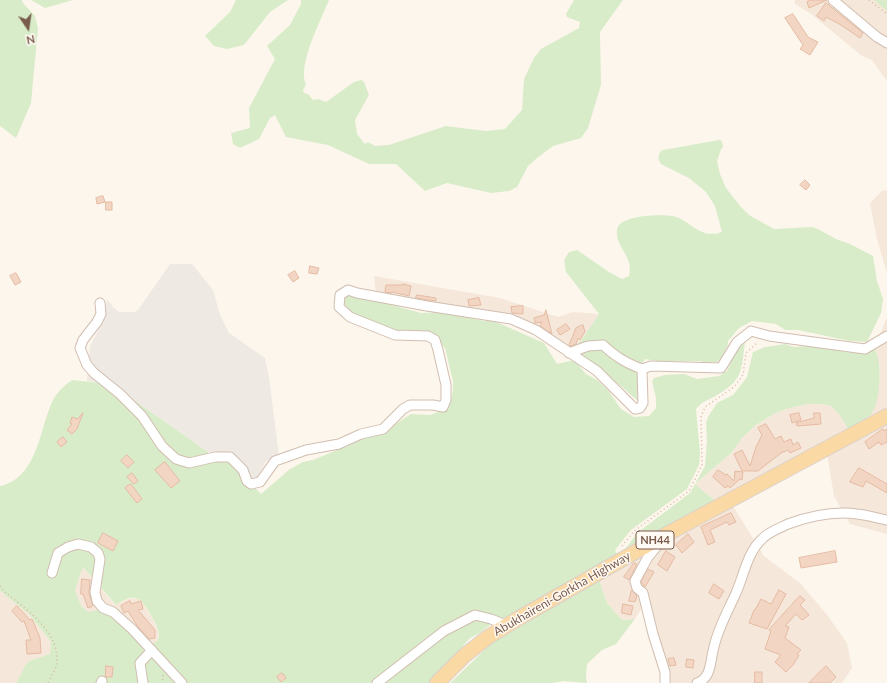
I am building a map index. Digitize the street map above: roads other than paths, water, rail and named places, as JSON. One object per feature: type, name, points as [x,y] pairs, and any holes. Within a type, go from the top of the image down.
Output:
[{"type":"main road","name":"Abukhaireni-Gorkha Highway","points":[[437,683],[464,656],[506,625],[626,556],[887,416]]},
{"type":"street","points":[[833,0],[877,37],[887,43]]},
{"type":"street","points":[[100,303],[101,314],[97,322],[83,340],[80,348],[87,365],[142,416],[162,446],[176,459],[189,463],[215,456],[230,457],[243,470],[247,481],[251,484],[260,482],[275,461],[306,450],[339,444],[361,434],[383,429],[403,410],[410,406],[433,405],[443,407],[446,400],[446,385],[438,350],[434,340],[428,336],[395,334],[350,317],[340,306],[340,295],[348,290],[428,306],[511,319],[536,330],[597,372],[635,409],[640,408],[643,403],[642,369]]},
{"type":"street","points":[[570,353],[588,346],[603,345],[626,363],[642,369],[652,366],[721,368],[737,342],[751,331],[769,336],[865,349],[887,336]]},
{"type":"street","points":[[697,683],[703,681],[709,674],[711,657],[717,634],[737,591],[749,557],[762,538],[778,528],[826,513],[857,514],[887,520]]},
{"type":"street","points":[[665,683],[665,672],[653,634],[643,593],[637,588],[635,581],[648,557],[667,534]]},
{"type":"street","points":[[52,573],[58,553],[68,547],[78,544],[91,547],[98,553],[100,559],[96,592],[97,601],[103,608],[113,612],[152,650],[182,683]]},
{"type":"street","points":[[377,683],[444,631],[475,615],[506,625]]},
{"type":"street","points":[[143,683],[140,663],[152,650]]}]
